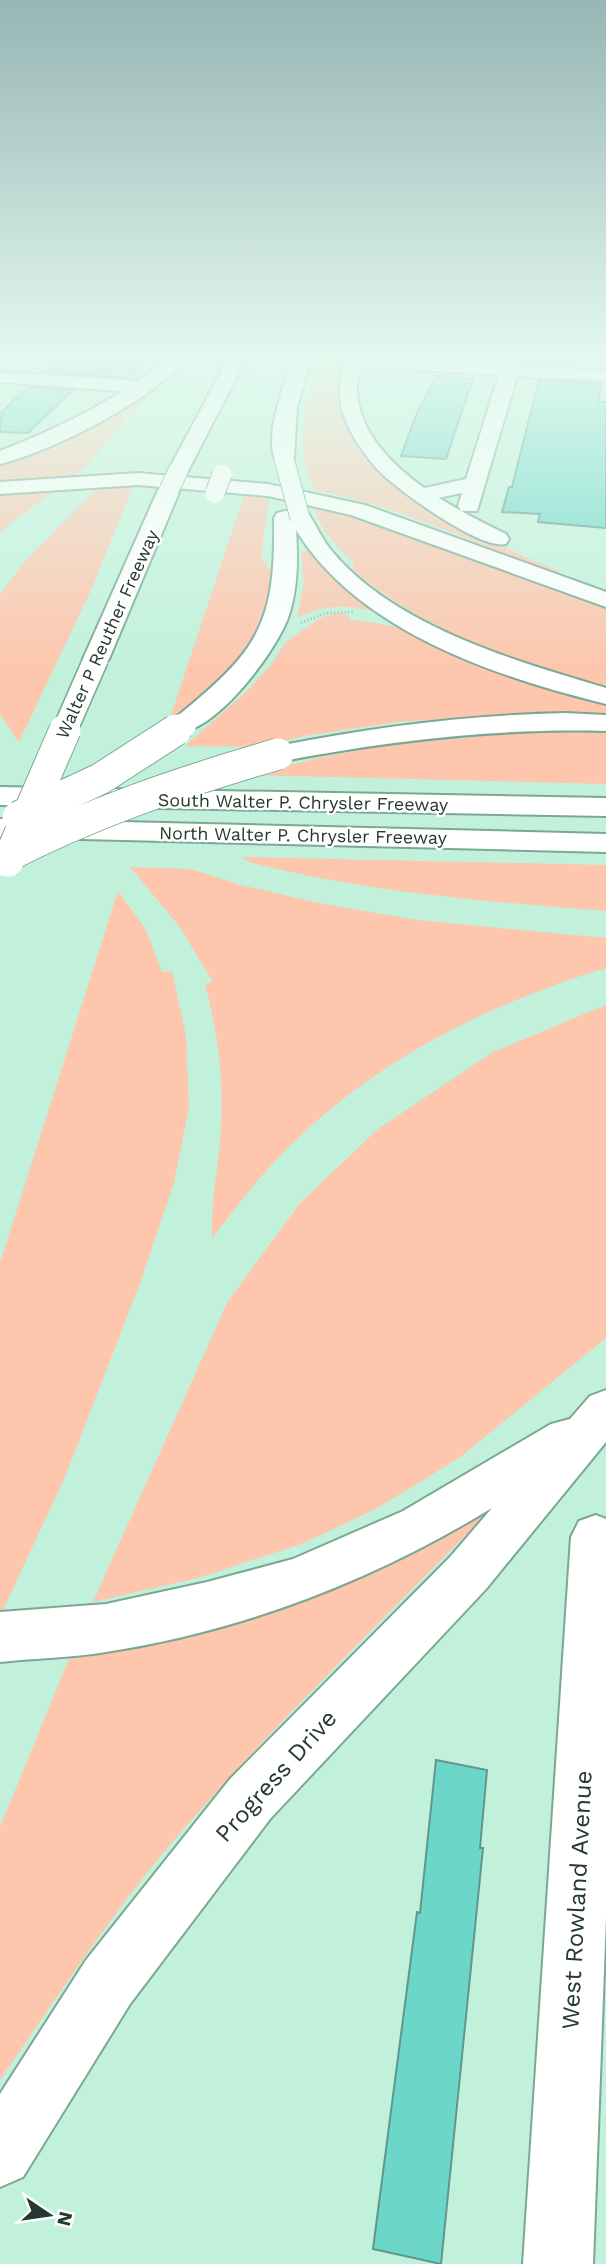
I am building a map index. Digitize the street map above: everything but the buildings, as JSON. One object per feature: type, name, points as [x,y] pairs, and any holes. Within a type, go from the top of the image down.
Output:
[{"type":"main road","name":"Walter P Reuther Freeway","points":[[0,879],[184,461]]},
{"type":"main road","points":[[0,826],[100,779],[184,725],[222,694],[266,643],[275,625],[284,595],[293,518],[284,461]]},
{"type":"main road","points":[[381,461],[423,495],[482,531],[606,583]]},
{"type":"main road","points":[[469,506],[482,461]]},
{"type":"main road","points":[[0,488],[138,479],[268,490],[357,510],[606,600]]},
{"type":"main road","points":[[423,495],[475,484]]},
{"type":"main road","points":[[293,518],[352,583],[418,627],[537,676],[606,696]]},
{"type":"main road","points":[[0,860],[47,835],[116,806],[278,754],[342,741],[432,730],[536,723],[606,723]]},
{"type":"main road","name":"South Walter P. Chrysler Freeway","points":[[0,796],[606,807]]},
{"type":"main road","name":"North Walter P. Chrysler Freeway","points":[[0,826],[606,843]]},
{"type":"main road","points":[[0,1637],[106,1628],[207,1606],[300,1580],[419,1526],[597,1418]]},
{"type":"main road","name":"Progress Drive","points":[[0,2154],[108,1982],[250,1799],[468,1573],[597,1418]]},
{"type":"main road","name":"West Rowland Avenue","points":[[558,2264],[597,1537]]},
{"type":"path","points":[[266,643],[316,615],[331,611],[356,612]]},
{"type":"shaded area","points":[[4,461],[91,461],[72,478],[0,485],[0,463]]},
{"type":"shaded area","points":[[305,461],[373,461],[408,492],[447,517],[488,540],[559,571],[557,574],[376,505],[314,490]]},
{"type":"shaded area","points":[[133,487],[91,590],[19,742],[0,714],[0,595],[23,563],[96,489]]},
{"type":"shaded area","points":[[57,488],[0,532],[0,494]]},
{"type":"shaded area","points":[[244,495],[269,499],[261,557],[274,575],[268,601],[260,623],[237,660],[206,692],[168,724]]},
{"type":"shaded area","points":[[311,503],[329,507],[606,606],[606,686],[505,655],[440,627],[409,610],[352,569],[354,563],[328,536]]},
{"type":"shaded area","points":[[309,551],[341,584],[388,616],[364,609],[331,607],[297,618],[304,583],[301,552]]},
{"type":"shaded area","points":[[336,613],[348,615],[350,620],[401,628],[425,636],[552,688],[606,704],[606,713],[396,722],[304,736],[258,747],[185,746],[246,692],[270,666],[286,642],[320,618]]},
{"type":"shaded area","points":[[522,733],[606,733],[606,784],[252,775],[318,758],[388,745]]},
{"type":"shaded area","points":[[242,857],[606,865],[606,911],[382,888],[293,873],[249,862]]},
{"type":"shaded area","points":[[130,867],[191,869],[241,885],[318,903],[416,920],[606,938],[606,968],[561,983],[473,1019],[390,1066],[314,1123],[253,1186],[212,1238],[222,1100],[217,1043],[205,984],[213,982],[179,926]]},
{"type":"shaded area","points":[[118,891],[146,930],[162,972],[172,971],[186,1036],[189,1107],[174,1183],[140,1283],[65,1477],[3,1610],[0,1610],[0,1263]]},
{"type":"shaded area","points":[[606,1005],[606,1338],[459,1458],[372,1511],[301,1544],[198,1578],[93,1602],[227,1303],[300,1203],[378,1129],[493,1052]]},
{"type":"shaded area","points":[[504,1496],[295,1708],[174,1840],[106,1928],[0,2080],[0,1827],[69,1659],[148,1645],[225,1627],[301,1603],[392,1563]]}]
